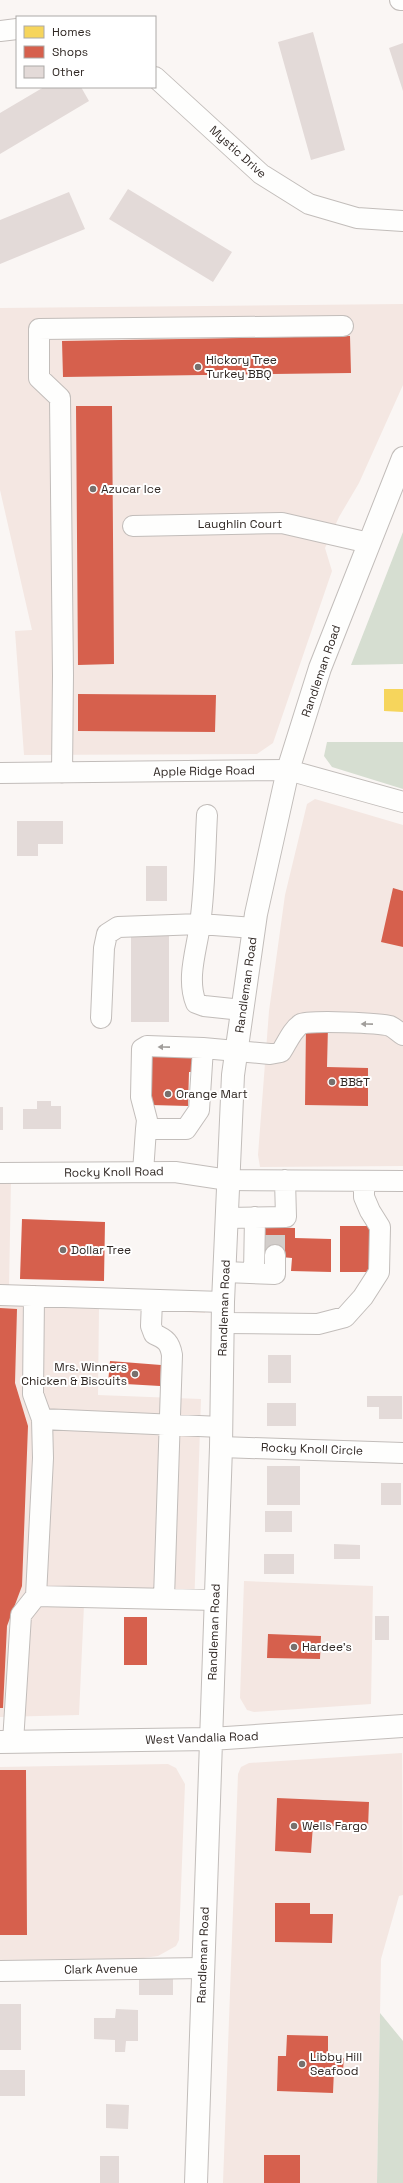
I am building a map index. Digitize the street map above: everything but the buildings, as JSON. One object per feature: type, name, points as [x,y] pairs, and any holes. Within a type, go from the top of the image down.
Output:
[{"type":"main road","name":"Randleman Road","points":[[196,2183],[202,1968],[216,1600],[223,1313],[233,1075],[254,928],[288,770],[320,668],[403,458]]},
{"type":"main road","name":"West Vandalia Road","points":[[7,1742],[211,1739],[403,1726]]},
{"type":"street","points":[[0,31],[16,29]]},
{"type":"street","name":"Mystic Drive","points":[[156,78],[261,174],[309,204],[357,218],[403,221]]},
{"type":"street","points":[[62,773],[63,675],[60,398],[39,378],[39,329],[343,326]]},
{"type":"street","name":"Laughlin Court","points":[[133,526],[282,523],[369,544]]},
{"type":"street","name":"Apple Ridge Road","points":[[0,773],[288,770],[403,802]]},
{"type":"street","points":[[207,815],[200,924],[195,949],[192,994],[196,1003],[204,1006],[242,1010]]},
{"type":"street","points":[[101,1018],[104,948],[107,934],[118,927],[200,924],[254,928]]},
{"type":"street","points":[[143,1172],[146,1120],[141,1097],[142,1049],[147,1046],[203,1048],[270,1054],[281,1052],[295,1029],[302,1023],[380,1024],[391,1026],[403,1035]]},
{"type":"street","points":[[146,1129],[186,1129],[191,1124],[199,1110],[203,1048]]},
{"type":"street","name":"Rocky Knoll Road","points":[[0,1173],[175,1172],[228,1180]]},
{"type":"street","points":[[228,1180],[403,1181]]},
{"type":"street","points":[[227,1218],[255,1217],[276,1222],[286,1217],[285,1180]]},
{"type":"street","points":[[0,1295],[152,1300],[223,1313],[318,1324],[345,1317],[366,1292],[380,1272],[380,1227],[370,1211],[364,1197],[364,1181]]},
{"type":"street","points":[[254,1273],[255,1217]]},
{"type":"street","points":[[225,1272],[275,1274],[275,1255]]},
{"type":"street","points":[[7,1742],[21,1615],[36,1596],[43,1458],[42,1419],[33,1394],[34,1296]]},
{"type":"street","points":[[152,1300],[151,1326],[154,1334],[164,1338],[170,1345],[164,1598]]},
{"type":"street","name":"Rocky Knoll Circle","points":[[42,1419],[169,1425],[221,1437],[403,1453]]},
{"type":"street","points":[[36,1596],[216,1600]]},
{"type":"street","name":"Clark Avenue","points":[[0,1971],[202,1968]]},
{"type":"shaded area","points":[[403,304],[403,385],[359,483],[339,517],[325,548],[332,571],[273,743],[257,754],[24,755],[15,631],[32,630],[0,490],[0,308]]},
{"type":"shaded area","points":[[403,532],[403,664],[351,665]]},
{"type":"shaded area","points":[[327,742],[403,742],[403,789],[332,767],[324,756]]},
{"type":"shaded area","points":[[315,799],[403,825],[403,1166],[260,1167],[258,1155],[269,1011],[285,895],[307,804]]},
{"type":"shaded area","points":[[0,1181],[11,1181],[9,1287],[205,1293],[205,1313],[99,1308],[98,1395],[201,1399],[194,1610],[84,1605],[79,1715],[0,1717]]},
{"type":"shaded area","points":[[244,1581],[373,1586],[371,1704],[254,1712],[247,1710],[240,1698]]},
{"type":"shaded area","points":[[402,1753],[403,1895],[399,1896],[381,1959],[377,2183],[223,2183],[238,1774],[241,1767],[249,1763]]},
{"type":"shaded area","points":[[168,1764],[176,1768],[185,1784],[179,1940],[176,1946],[158,1956],[136,1959],[0,1960],[0,1767]]},
{"type":"shaded area","points":[[380,2013],[403,2041],[403,2183],[377,2183]]},
{"type":"tunnel","points":[[275,1227],[275,1255]]},
{"type":"place","name":"Hickory Tree Turkey BBQ","points":[[198,367]]},
{"type":"place","name":"Azucar Ice","points":[[93,489]]},
{"type":"place","name":"BB&T","points":[[332,1082]]},
{"type":"place","name":"Orange Mart","points":[[168,1094]]},
{"type":"place","name":"Dollar Tree","points":[[63,1250]]},
{"type":"place","name":"Mrs. Winners Chicken & Biscuits","points":[[135,1374]]},
{"type":"place","name":"Hardee's","points":[[294,1647]]},
{"type":"place","name":"Wells Fargo","points":[[294,1826]]},
{"type":"place","name":"Libby Hill Seafood","points":[[302,2064]]}]
